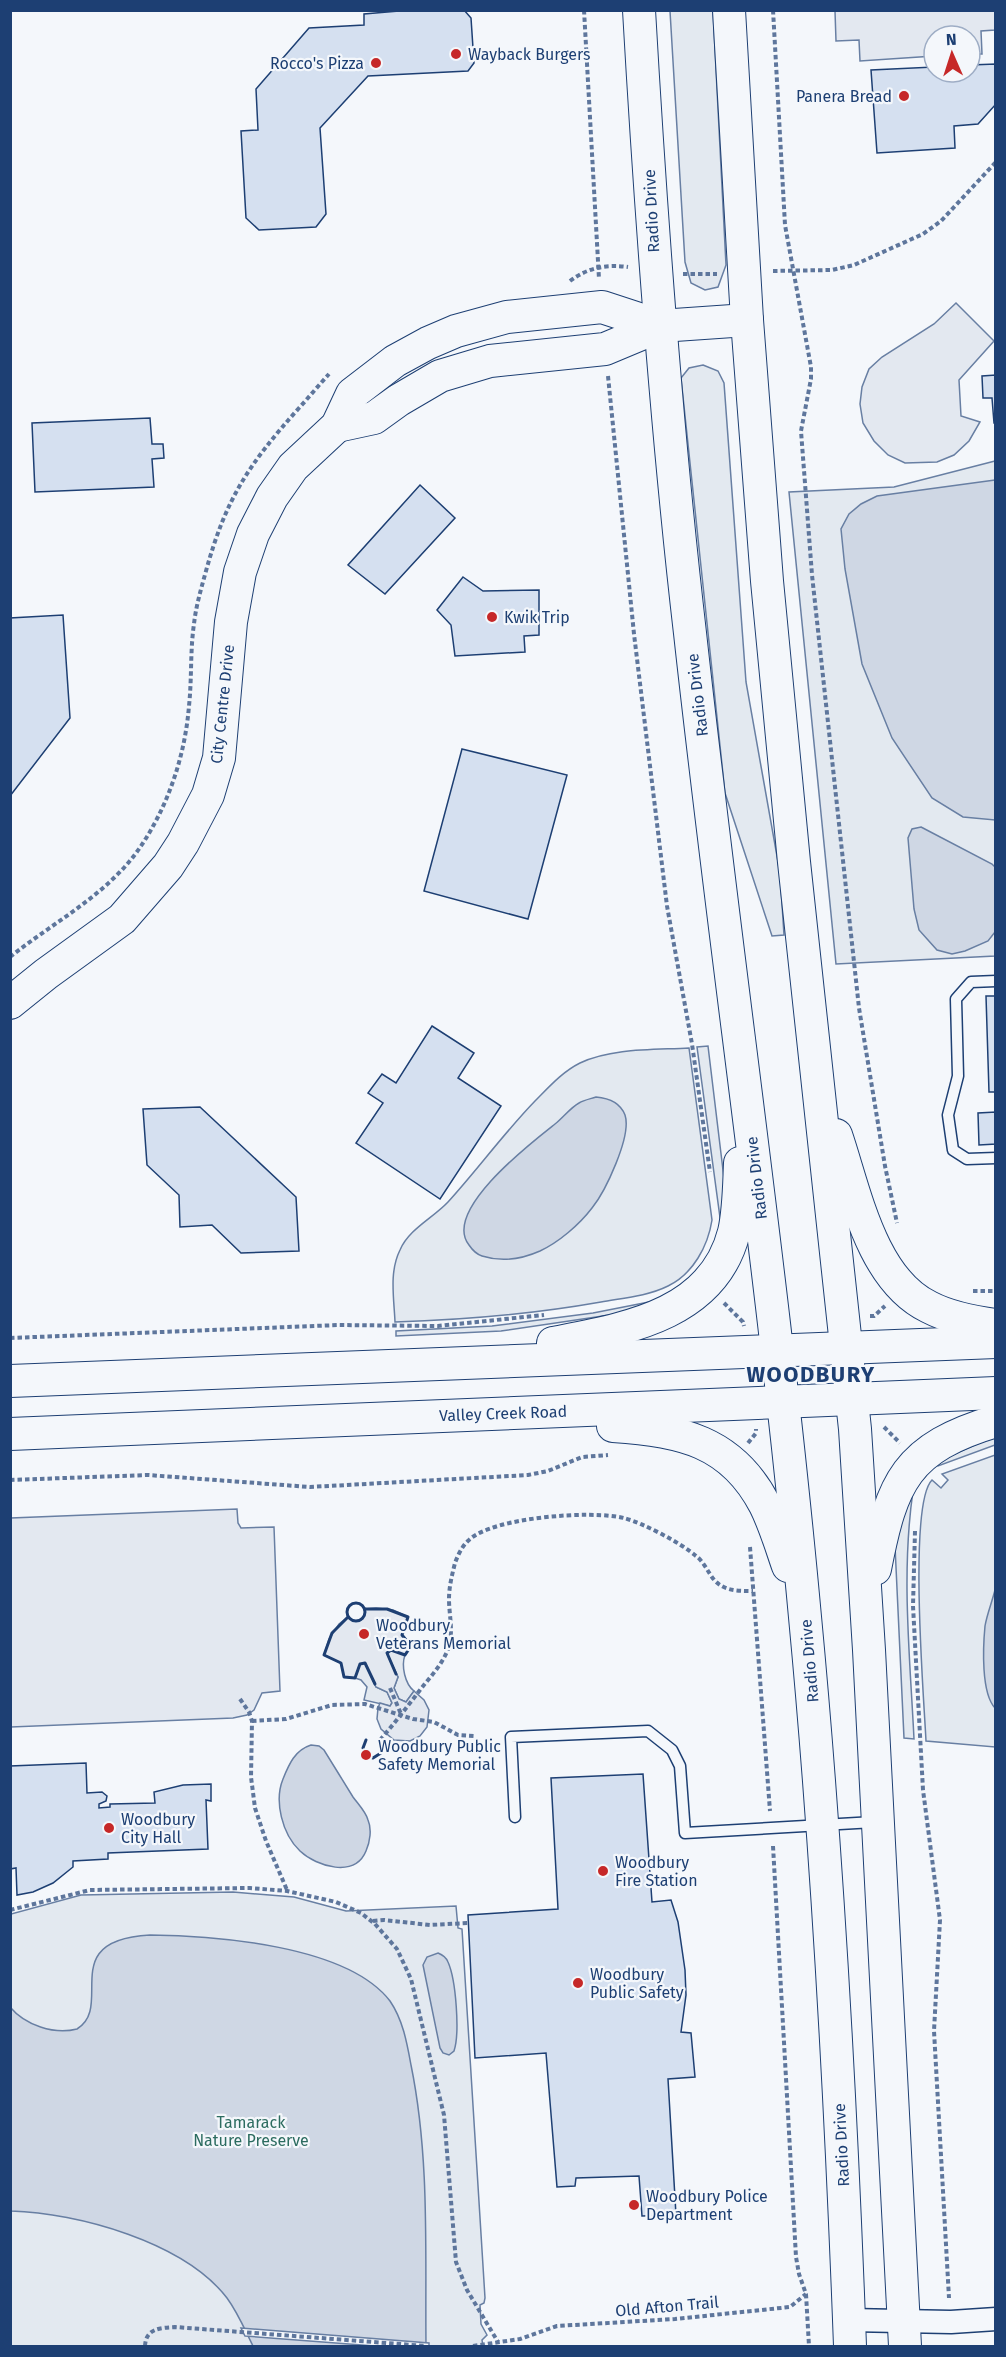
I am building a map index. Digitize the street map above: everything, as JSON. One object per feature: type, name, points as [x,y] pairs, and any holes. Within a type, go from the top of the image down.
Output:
[{"type":"main road","name":"Radio Drive","points":[[639,10],[655,271],[689,629],[745,1082],[805,1614],[823,1825],[834,1999],[849,2333]]},
{"type":"main road","points":[[729,10],[747,320],[774,652],[846,1347],[867,1610],[904,2334]]},
{"type":"main road","name":"City Centre Drive","points":[[10,1003],[122,919],[157,881],[183,843],[208,795],[219,758],[231,622],[240,572],[253,534],[272,497],[293,467],[337,426],[352,394],[395,361],[456,331],[523,314],[602,307],[660,326]]},
{"type":"main road","name":"City Centre Drive","points":[[337,426],[374,418],[424,384],[457,369],[490,360],[605,350],[660,326],[747,320]]},
{"type":"main road","points":[[817,1077],[873,1244],[894,1279],[909,1294],[928,1307],[964,1320],[996,1325]]},
{"type":"main road","points":[[452,1363],[605,1333],[643,1323],[680,1306],[699,1290],[722,1260],[733,1233],[738,1203],[745,1082]]},
{"type":"main road","points":[[10,1381],[996,1342]]},
{"type":"main road","name":"Valley Creek Road","points":[[10,1434],[996,1393]]},
{"type":"main road","points":[[453,1415],[652,1429],[681,1434],[705,1444],[738,1468],[761,1498],[774,1526],[805,1614]]},
{"type":"main road","points":[[867,1610],[886,1515],[892,1499],[906,1476],[925,1454],[938,1444],[958,1434],[996,1421]]},
{"type":"street","points":[[849,2333],[904,2334],[951,2322],[996,2319]]},
{"type":"lane","points":[[996,981],[971,982],[956,999],[958,1076],[948,1115],[953,1150],[967,1159],[996,1158]]},
{"type":"lane","points":[[515,1816],[511,1737],[648,1731],[672,1750],[680,1766],[685,1833],[878,1822]]},
{"type":"path","points":[[584,10],[598,268],[617,266],[686,275],[793,269],[832,270],[854,266],[923,234],[941,221],[996,162]]},
{"type":"path","points":[[772,10],[785,225],[811,366],[811,379],[801,430],[804,482],[841,855],[862,1032],[885,1166],[899,1230]]},
{"type":"path","points":[[609,378],[631,607],[664,886],[675,958],[694,1052],[710,1174]]},
{"type":"path","points":[[10,957],[68,916],[114,878],[128,864],[152,827],[170,790],[181,754],[189,707],[195,612],[219,526],[250,467],[323,380]]},
{"type":"path","points":[[967,1290],[996,1291]]},
{"type":"path","points":[[10,1338],[339,1325],[438,1326],[548,1315]]},
{"type":"path","points":[[10,1480],[148,1475],[287,1487],[322,1487],[534,1474],[582,1457],[612,1454]]},
{"type":"path","points":[[380,1740],[402,1715],[442,1661],[448,1648],[451,1629],[449,1594],[456,1563],[461,1549],[469,1539],[480,1532],[548,1517],[599,1515],[623,1518],[644,1525],[697,1556],[714,1581],[723,1588],[753,1592]]},
{"type":"path","points":[[916,1520],[913,1593],[922,1780],[929,1851],[940,1920],[934,2031],[948,2292]]},
{"type":"path","points":[[749,1540],[768,1782]]},
{"type":"path","points":[[390,1688],[402,1715]]},
{"type":"path","points":[[240,1699],[252,1721],[250,1770],[253,1800],[261,1829],[287,1891]]},
{"type":"path","points":[[252,1721],[286,1719],[332,1705],[370,1704],[438,1724],[458,1735],[475,1736]]},
{"type":"path","points":[[774,1872],[796,2257],[800,2279],[806,2294],[809,2346]]},
{"type":"path","points":[[10,1910],[90,1890],[239,1887],[287,1891],[336,1902],[361,1913],[372,1921],[396,1949],[411,1979],[444,2115],[449,2164],[452,2239],[456,2262],[467,2290],[498,2342]]},
{"type":"path","points":[[372,1921],[384,1920],[430,1925],[468,1923]]},
{"type":"path","name":"Old Afton Trail","points":[[473,2346],[520,2339],[557,2326],[675,2319],[790,2307],[806,2294]]},
{"type":"path","points":[[145,2346],[148,2334],[154,2330],[195,2328],[426,2346]]},
{"type":"green space","points":[[670,11],[713,11],[726,265],[718,287],[705,290],[691,283],[685,262]]},
{"type":"green space","points":[[703,365],[718,371],[724,383],[746,682],[780,873],[784,935],[772,936],[725,793],[681,378],[689,368]]},
{"type":"green space","points":[[995,461],[995,956],[836,964],[789,492],[894,487]]},
{"type":"green space","points":[[708,1046],[726,1195],[721,1225],[697,1047]]},
{"type":"green space","points":[[689,1048],[712,1220],[703,1249],[685,1274],[668,1286],[627,1298],[524,1313],[395,1322],[394,1267],[404,1243],[415,1230],[448,1202],[524,1113],[556,1080],[580,1063],[592,1058],[633,1051]]},
{"type":"green space","points":[[654,1301],[630,1312],[501,1331],[396,1336],[396,1331],[492,1326],[593,1313]]},
{"type":"green space","points":[[995,1436],[995,1445],[938,1466],[934,1463]]},
{"type":"green space","points":[[995,1455],[995,1747],[926,1741],[919,1604],[921,1525],[925,1496],[932,1480],[941,1488],[948,1480],[942,1474]]},
{"type":"green space","points":[[913,1491],[909,1522],[907,1584],[914,1739],[904,1738],[895,1546],[895,1538]]},
{"type":"green space","points":[[391,1650],[405,1655],[403,1664],[405,1674],[408,1684],[414,1691],[406,1702],[399,1699],[394,1688],[398,1677],[387,1653]]},
{"type":"green space","points":[[365,1663],[376,1687],[387,1692],[392,1703],[390,1706],[364,1700],[367,1687],[361,1680],[355,1678],[360,1664]]},
{"type":"green space","name":"Tamarack Nature Preserve","points":[[233,1892],[294,1897],[346,1911],[456,1906],[458,1928],[462,1929],[485,2298],[484,2303],[480,2305],[481,2324],[487,2335],[482,2340],[483,2346],[11,2346],[11,1914],[81,1895]]},
{"type":"shaded area","points":[[835,11],[995,11],[995,30],[982,31],[982,24],[922,24],[922,57],[860,61],[859,40],[836,41]]},
{"type":"shaded area","points":[[956,303],[994,341],[959,380],[961,416],[980,422],[969,441],[954,455],[937,462],[905,463],[888,455],[874,441],[863,423],[860,404],[862,387],[869,369],[882,357],[934,324]]},
{"type":"shaded area","points":[[996,480],[995,820],[963,817],[932,798],[892,738],[862,664],[845,569],[841,529],[849,514],[861,504],[877,496]]},
{"type":"shaded area","points":[[921,827],[995,867],[995,932],[988,941],[952,954],[937,950],[919,930],[914,909],[908,838],[912,829]]},
{"type":"shaded area","points":[[596,1097],[617,1104],[625,1115],[626,1124],[625,1136],[616,1163],[604,1190],[592,1208],[575,1227],[561,1238],[533,1254],[504,1259],[489,1258],[473,1251],[464,1231],[468,1214],[478,1197],[493,1179],[528,1146],[581,1102]]},
{"type":"shaded area","points":[[237,1509],[238,1523],[241,1528],[274,1527],[280,1691],[262,1693],[254,1710],[247,1715],[233,1718],[11,1727],[11,1518]]},
{"type":"shaded area","points":[[995,1590],[996,1708],[987,1692],[984,1657],[985,1626]]},
{"type":"shaded area","points":[[365,1609],[393,1610],[408,1617],[402,1635],[411,1646],[405,1655],[391,1650],[387,1654],[398,1677],[394,1688],[399,1699],[406,1702],[414,1691],[424,1700],[429,1710],[427,1727],[420,1736],[410,1741],[394,1740],[381,1729],[377,1719],[380,1703],[390,1706],[392,1703],[387,1692],[376,1687],[365,1663],[360,1664],[355,1678],[344,1677],[341,1663],[324,1655],[329,1639],[339,1624],[348,1617],[354,1621],[361,1620]]},
{"type":"shaded area","points":[[311,1745],[319,1746],[324,1750],[367,1817],[370,1831],[369,1844],[361,1859],[353,1865],[335,1867],[316,1862],[300,1851],[284,1827],[281,1817],[280,1788],[290,1763],[301,1750]]},
{"type":"shaded area","name":"Tamarack Nature Preserve","points":[[150,1935],[244,1942],[279,1947],[313,1956],[344,1967],[370,1982],[390,2001],[406,2040],[421,2135],[425,2206],[426,2346],[253,2346],[227,2298],[208,2278],[185,2261],[128,2234],[97,2225],[38,2213],[11,2211],[10,2007],[24,2019],[40,2027],[59,2031],[77,2029],[87,2019],[91,2005],[95,1961],[104,1949],[121,1940]]},
{"type":"shaded area","points":[[438,1953],[448,1962],[455,1993],[456,2043],[454,2051],[449,2055],[443,2053],[440,2048],[423,1965],[427,1957]]},
{"type":"pier","points":[[241,2328],[429,2343],[429,2346],[375,2346],[245,2336]]},
{"type":"building","points":[[411,10],[464,10],[471,18],[474,63],[468,71],[368,76],[320,128],[326,214],[316,227],[259,230],[246,218],[241,131],[258,130],[256,89],[309,28],[364,25],[364,14]]},
{"type":"building","points":[[996,64],[996,104],[978,124],[954,126],[955,148],[877,153],[871,70],[922,68],[922,84],[982,84],[982,65]]},
{"type":"building","points":[[996,375],[996,423],[994,423],[992,398],[983,398],[982,376]]},
{"type":"building","points":[[150,418],[152,444],[163,444],[164,458],[152,459],[154,487],[35,492],[32,423]]},
{"type":"building","points":[[420,485],[455,518],[385,594],[348,565]]},
{"type":"building","name":"Kwik Trip","points":[[463,577],[483,591],[539,590],[539,635],[524,636],[525,652],[455,656],[451,625],[437,610]]},
{"type":"building","points":[[63,615],[70,718],[10,796],[10,618]]},
{"type":"building","points":[[462,749],[567,775],[528,919],[424,891]]},
{"type":"building","points":[[986,996],[996,996],[996,1092],[989,1092]]},
{"type":"building","points":[[432,1026],[474,1053],[458,1078],[501,1106],[440,1199],[356,1143],[383,1103],[368,1093],[382,1074],[396,1083]]},
{"type":"building","points":[[200,1107],[296,1197],[299,1251],[241,1253],[212,1225],[180,1227],[179,1195],[147,1165],[143,1109]]},
{"type":"building","points":[[996,1112],[996,1144],[979,1145],[978,1113]]},
{"type":"building","name":"Woodbury City Hall","points":[[86,1763],[87,1793],[102,1792],[107,1796],[106,1801],[99,1804],[99,1808],[110,1807],[110,1804],[155,1803],[154,1792],[183,1785],[211,1784],[211,1801],[206,1800],[208,1849],[108,1853],[108,1859],[73,1861],[73,1867],[53,1883],[33,1892],[17,1895],[16,1868],[10,1869],[10,1766]]},
{"type":"building","name":"Woodbury Public Safety","points":[[643,1774],[652,1902],[671,1900],[678,1922],[686,1995],[681,2032],[691,2033],[695,2077],[668,2079],[676,2215],[642,2216],[639,2176],[576,2178],[575,2186],[557,2187],[546,2053],[475,2058],[468,1915],[558,1909],[551,1778]]},
{"type":"wall","points":[[356,1603],[362,1606],[365,1612],[362,1618],[356,1621],[350,1618],[347,1612],[350,1606],[356,1603]]},
{"type":"wall","points":[[365,1609],[387,1609],[408,1617],[402,1635],[411,1646],[405,1655],[391,1650],[387,1653],[396,1674]]},
{"type":"wall","points":[[348,1617],[332,1633],[324,1655],[341,1663],[344,1677],[355,1678],[360,1664],[365,1663],[375,1684]]},
{"type":"wall","points":[[366,1740],[363,1748],[366,1755],[373,1758],[381,1753]]},
{"type":"place","name":"Wayback Burgers","points":[[456,54]]},
{"type":"place","name":"Rocco's Pizza","points":[[376,63]]},
{"type":"place","name":"Panera Bread","points":[[904,96]]},
{"type":"place","name":"Kwik Trip","points":[[492,617]]},
{"type":"place","name":"Woodbury Veterans Memorial","points":[[364,1634]]},
{"type":"place","name":"Woodbury Public Safety Memorial","points":[[366,1755]]},
{"type":"place","name":"Woodbury City Hall","points":[[109,1828]]},
{"type":"place","name":"Woodbury Fire Station","points":[[603,1871]]},
{"type":"place","name":"Woodbury Public Safety","points":[[578,1983]]},
{"type":"place","name":"Woodbury Police Department","points":[[634,2205]]},
{"type":"district","name":"WOODBURY","points":[[811,1374]]}]
